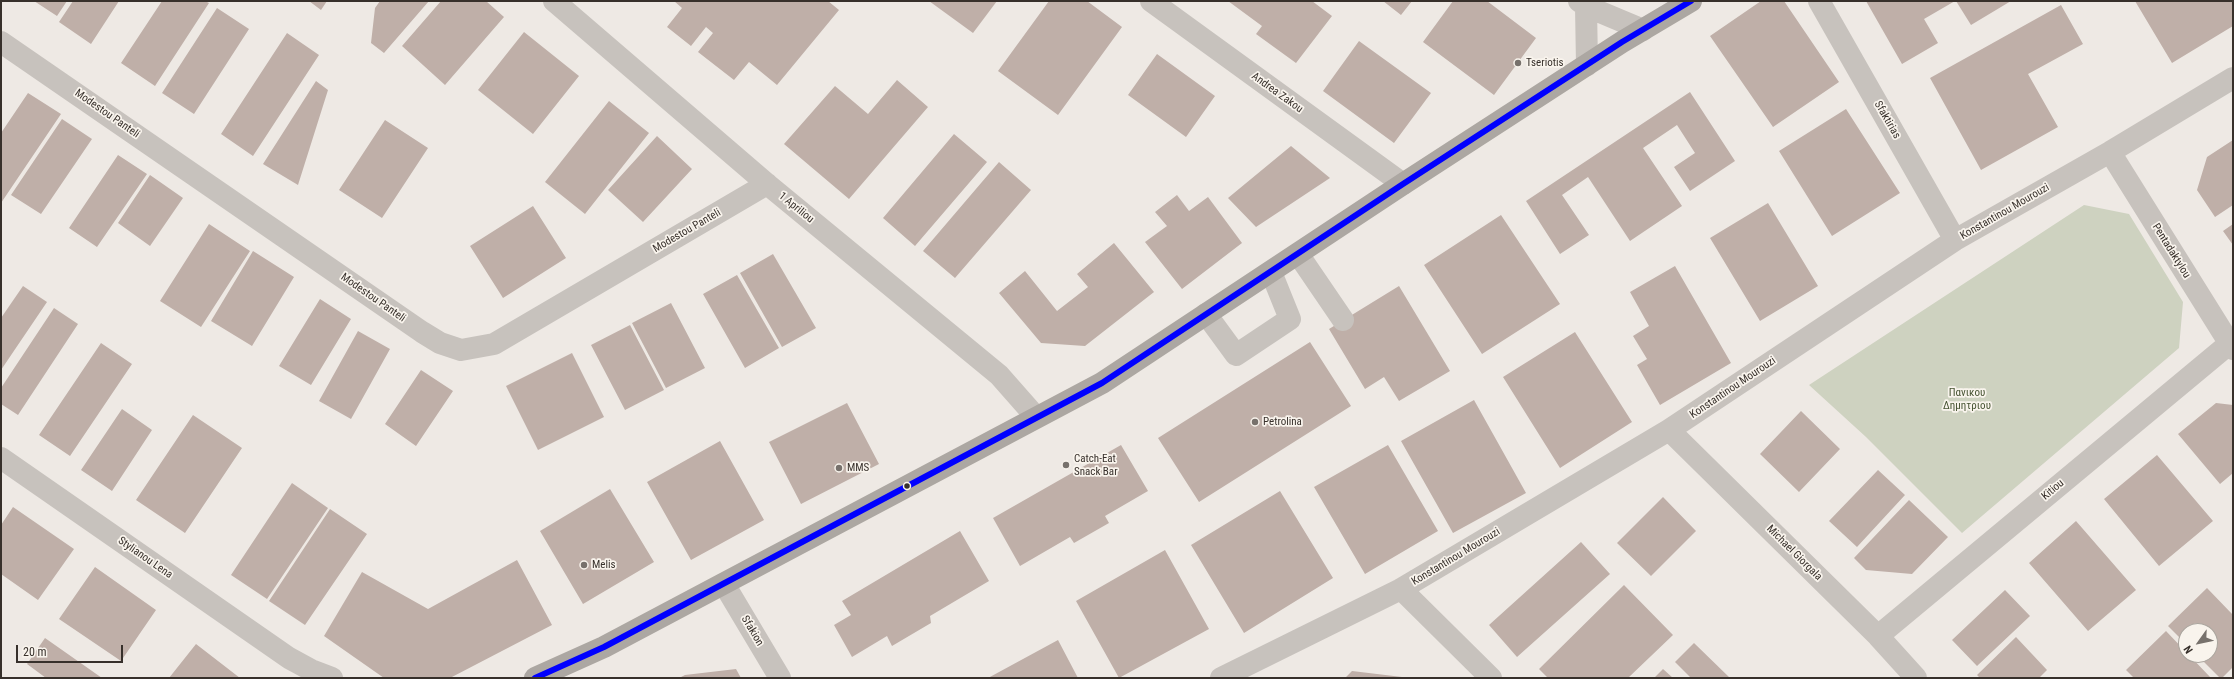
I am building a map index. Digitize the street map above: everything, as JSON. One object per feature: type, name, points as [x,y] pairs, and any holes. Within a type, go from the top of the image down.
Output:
[{"type":"main road","points":[[535,678],[604,647],[1102,383],[1403,184],[1587,65],[1690,1]]},
{"type":"street","name":"1 Apriliou","points":[[554,1],[767,184],[999,375],[1036,417]]},
{"type":"street","name":"Andrea Zakou","points":[[1151,1],[1403,184]]},
{"type":"street","name":"Sfaktirias","points":[[1819,1],[1956,240]]},
{"type":"street","points":[[1587,65],[1582,3],[1642,30]]},
{"type":"street","name":"Modestou Panteli","points":[[1,42],[422,332],[440,343],[461,350],[494,344],[767,184]]},
{"type":"street","name":"Konstantinou Mourouzi","points":[[1221,678],[1401,589],[1669,430],[1956,240],[2110,152],[2233,78]]},
{"type":"street","name":"Pentadaktylou","points":[[2110,152],[2231,347]]},
{"type":"street","points":[[1298,254],[1343,320]]},
{"type":"street","points":[[1206,314],[1236,355],[1290,319],[1270,272]]},
{"type":"street","name":"Kitiou","points":[[1878,636],[2231,347]]},
{"type":"street","name":"Michael Giorgala","points":[[1669,430],[1878,636],[1916,678]]},
{"type":"street","name":"Stylianou Lena","points":[[1,458],[289,658],[311,670],[332,678]]},
{"type":"street","name":"Sfakion","points":[[724,584],[780,678]]},
{"type":"street","points":[[1401,589],[1490,678]]},
{"type":"street","points":[[289,658],[297,678]]},
{"type":"green space","name":"Πανικου Δημητριου","points":[[2084,205],[2129,214],[2183,302],[2179,348],[1962,533],[1866,437],[1809,385]]},
{"type":"building","points":[[34,1],[67,1],[57,16]]},
{"type":"building","points":[[73,1],[119,1],[91,44],[59,22]]},
{"type":"building","points":[[162,1],[205,1],[209,3],[155,86],[121,63]]},
{"type":"building","points":[[309,1],[327,1],[321,10]]},
{"type":"building","points":[[380,1],[429,1],[384,53],[371,43],[375,8]]},
{"type":"building","points":[[441,1],[486,1],[504,17],[445,85],[402,46]]},
{"type":"building","points":[[674,1],[828,1],[839,10],[777,85],[749,62],[734,80],[698,52],[713,33],[706,27],[691,46],[667,27],[682,8]]},
{"type":"building","points":[[929,1],[997,1],[973,33]]},
{"type":"building","points":[[1049,1],[1087,1],[1122,27],[1058,115],[998,71]]},
{"type":"building","points":[[1228,1],[1312,1],[1332,16],[1296,63],[1256,34],[1262,26]]},
{"type":"building","points":[[1383,1],[1412,1],[1401,15]]},
{"type":"building","points":[[1453,1],[1487,1],[1536,38],[1494,95],[1423,42]]},
{"type":"building","points":[[1761,1],[1784,1],[1839,82],[1773,127],[1710,36]]},
{"type":"building","points":[[1866,1],[1955,1],[1924,19],[1938,43],[1902,64]]},
{"type":"building","points":[[1956,1],[2011,1],[1971,25]]},
{"type":"building","points":[[2135,1],[2233,1],[2233,26],[2172,63]]},
{"type":"building","points":[[2061,5],[2083,44],[2028,74],[2058,127],[1981,170],[1930,78]]},
{"type":"building","points":[[217,8],[249,29],[194,114],[162,93]]},
{"type":"building","points":[[524,32],[579,76],[533,134],[478,90]]},
{"type":"building","points":[[287,33],[319,55],[253,156],[221,134]]},
{"type":"building","points":[[1359,41],[1431,93],[1394,143],[1323,91]]},
{"type":"building","points":[[1157,54],[1215,96],[1186,137],[1128,95]]},
{"type":"building","points":[[897,80],[928,107],[849,199],[784,144],[835,86],[868,114]]},
{"type":"building","points":[[316,81],[328,90],[298,185],[263,164]]},
{"type":"building","points":[[1690,92],[1735,161],[1690,191],[1674,167],[1695,153],[1677,125],[1643,148],[1682,206],[1630,241],[1588,177],[1562,195],[1589,235],[1560,254],[1526,201]]},
{"type":"building","points":[[28,93],[61,114],[1,203],[1,133]]},
{"type":"building","points":[[609,101],[649,133],[585,214],[545,182]]},
{"type":"building","points":[[1846,109],[1900,193],[1832,236],[1779,151]]},
{"type":"building","points":[[62,119],[92,139],[41,214],[11,195]]},
{"type":"building","points":[[385,120],[428,148],[382,218],[339,190]]},
{"type":"building","points":[[954,134],[987,162],[915,246],[883,218]]},
{"type":"building","points":[[657,136],[692,169],[643,222],[608,190]]},
{"type":"building","points":[[2233,140],[2233,205],[2215,217],[2197,190],[2207,157]]},
{"type":"building","points":[[1291,146],[1330,178],[1256,227],[1228,198]]},
{"type":"building","points":[[118,155],[147,174],[97,247],[69,228]]},
{"type":"building","points":[[999,162],[1031,190],[955,278],[923,251]]},
{"type":"building","points":[[150,175],[183,198],[150,246],[118,223]]},
{"type":"building","points":[[1177,195],[1189,211],[1208,197],[1242,243],[1182,289],[1145,242],[1167,226],[1155,212]]},
{"type":"building","points":[[1768,203],[1818,286],[1760,321],[1710,238]]},
{"type":"building","points":[[533,206],[566,258],[503,298],[470,246]]},
{"type":"building","points":[[1501,215],[1560,304],[1482,354],[1424,265]]},
{"type":"building","points":[[209,224],[250,251],[201,327],[160,301]]},
{"type":"building","points":[[2233,224],[2233,245],[2223,231]]},
{"type":"building","points":[[1114,243],[1154,292],[1085,346],[1041,343],[999,293],[1025,271],[1057,311],[1088,287],[1077,274]]},
{"type":"building","points":[[253,251],[294,277],[252,346],[211,321]]},
{"type":"building","points":[[773,254],[816,328],[782,347],[740,273]]},
{"type":"building","points":[[1675,266],[1731,363],[1660,405],[1637,365],[1647,359],[1633,336],[1649,326],[1630,292]]},
{"type":"building","points":[[737,275],[779,348],[745,368],[703,294]]},
{"type":"building","points":[[23,286],[47,302],[1,370],[1,318]]},
{"type":"building","points":[[1399,286],[1450,371],[1399,401],[1384,377],[1365,389],[1329,329]]},
{"type":"building","points":[[320,299],[351,319],[311,385],[279,366]]},
{"type":"building","points":[[671,303],[705,368],[666,388],[632,323]]},
{"type":"building","points":[[54,308],[78,324],[18,415],[1,404],[1,388]]},
{"type":"building","points":[[630,325],[664,390],[625,410],[591,345]]},
{"type":"building","points":[[358,331],[390,349],[351,419],[319,401]]},
{"type":"building","points":[[1575,332],[1632,422],[1560,468],[1503,377]]},
{"type":"building","name":"Petrolina","points":[[1310,342],[1351,406],[1199,502],[1158,438]]},
{"type":"building","points":[[101,343],[132,364],[70,456],[39,435]]},
{"type":"building","points":[[572,353],[604,417],[538,450],[506,386]]},
{"type":"building","points":[[421,370],[453,391],[416,446],[385,424]]},
{"type":"building","points":[[1474,400],[1526,493],[1453,533],[1401,441]]},
{"type":"building","points":[[847,403],[879,464],[801,504],[769,442]]},
{"type":"building","points":[[2216,403],[2233,405],[2233,473],[2220,484],[2178,434]]},
{"type":"building","points":[[122,409],[152,430],[112,491],[81,470]]},
{"type":"building","points":[[1801,411],[1840,449],[1799,492],[1760,454]]},
{"type":"building","points":[[193,415],[242,448],[185,533],[136,500]]},
{"type":"building","points":[[720,441],[764,520],[691,560],[647,482]]},
{"type":"building","points":[[1121,445],[1148,491],[1105,516],[1109,523],[1074,543],[1070,537],[1020,566],[993,518]]},
{"type":"building","points":[[1388,445],[1438,531],[1365,574],[1314,487]]},
{"type":"building","points":[[2157,455],[2213,521],[2159,566],[2104,499]]},
{"type":"building","points":[[1878,470],[1905,495],[1857,547],[1829,521]]},
{"type":"building","points":[[292,483],[328,508],[267,599],[231,575]]},
{"type":"building","points":[[610,489],[654,562],[583,604],[540,531]]},
{"type":"building","points":[[1280,491],[1333,578],[1244,633],[1191,545]]},
{"type":"building","points":[[1663,497],[1696,531],[1651,576],[1617,543]]},
{"type":"building","points":[[1909,500],[1948,537],[1912,574],[1866,570],[1854,558]]},
{"type":"building","points":[[13,507],[74,549],[38,600],[1,574],[1,525]]},
{"type":"building","points":[[330,509],[367,534],[305,625],[269,601]]},
{"type":"building","points":[[2076,521],[2136,590],[2088,631],[2029,563]]},
{"type":"building","points":[[960,531],[989,581],[930,616],[931,623],[892,646],[887,636],[852,657],[834,625],[851,615],[842,601]]},
{"type":"building","points":[[1581,542],[1610,574],[1517,657],[1489,625]]},
{"type":"building","points":[[1165,550],[1209,629],[1119,678],[1076,601]]},
{"type":"building","points":[[517,560],[552,625],[450,678],[384,678],[324,636],[362,572],[428,609]]},
{"type":"building","points":[[95,567],[156,610],[121,661],[59,619]]},
{"type":"building","points":[[1624,585],[1673,635],[1628,678],[1548,678],[1539,669]]},
{"type":"building","points":[[2207,588],[2233,615],[2233,667],[2222,678],[2220,678],[2205,663],[2218,663],[2218,623],[2178,623],[2178,636],[2168,626]]},
{"type":"building","points":[[2005,590],[2030,616],[1977,666],[1952,640]]},
{"type":"building","points":[[2166,631],[2178,644],[2178,663],[2197,663],[2211,678],[2134,678],[2126,670]]},
{"type":"building","points":[[2016,637],[2047,670],[2039,678],[1980,678],[1977,675]]},
{"type":"building","points":[[45,638],[102,678],[46,678],[27,664]]},
{"type":"building","points":[[1058,640],[1078,678],[988,678]]},
{"type":"building","points":[[1694,643],[1730,678],[1691,678],[1675,662]]},
{"type":"building","points":[[196,644],[240,678],[169,678]]},
{"type":"building","points":[[736,669],[741,678],[679,678],[685,675]]},
{"type":"building","points":[[1663,669],[1673,678],[1654,678]]},
{"type":"building","points":[[1352,671],[1402,677],[1402,678],[1345,678]]},
{"type":"transit line","points":[[535,678],[604,647],[1102,383],[1403,184],[1622,42],[1691,1]]},
{"type":"place","name":"Tseriotis","points":[[1518,63]]},
{"type":"place","name":"Petrolina","points":[[1255,422]]},
{"type":"place","name":"Catch-Eat Snack Bar","points":[[1066,465]]},
{"type":"place","name":"MMS","points":[[839,468]]},
{"type":"place","name":"Melis","points":[[584,565]]}]
